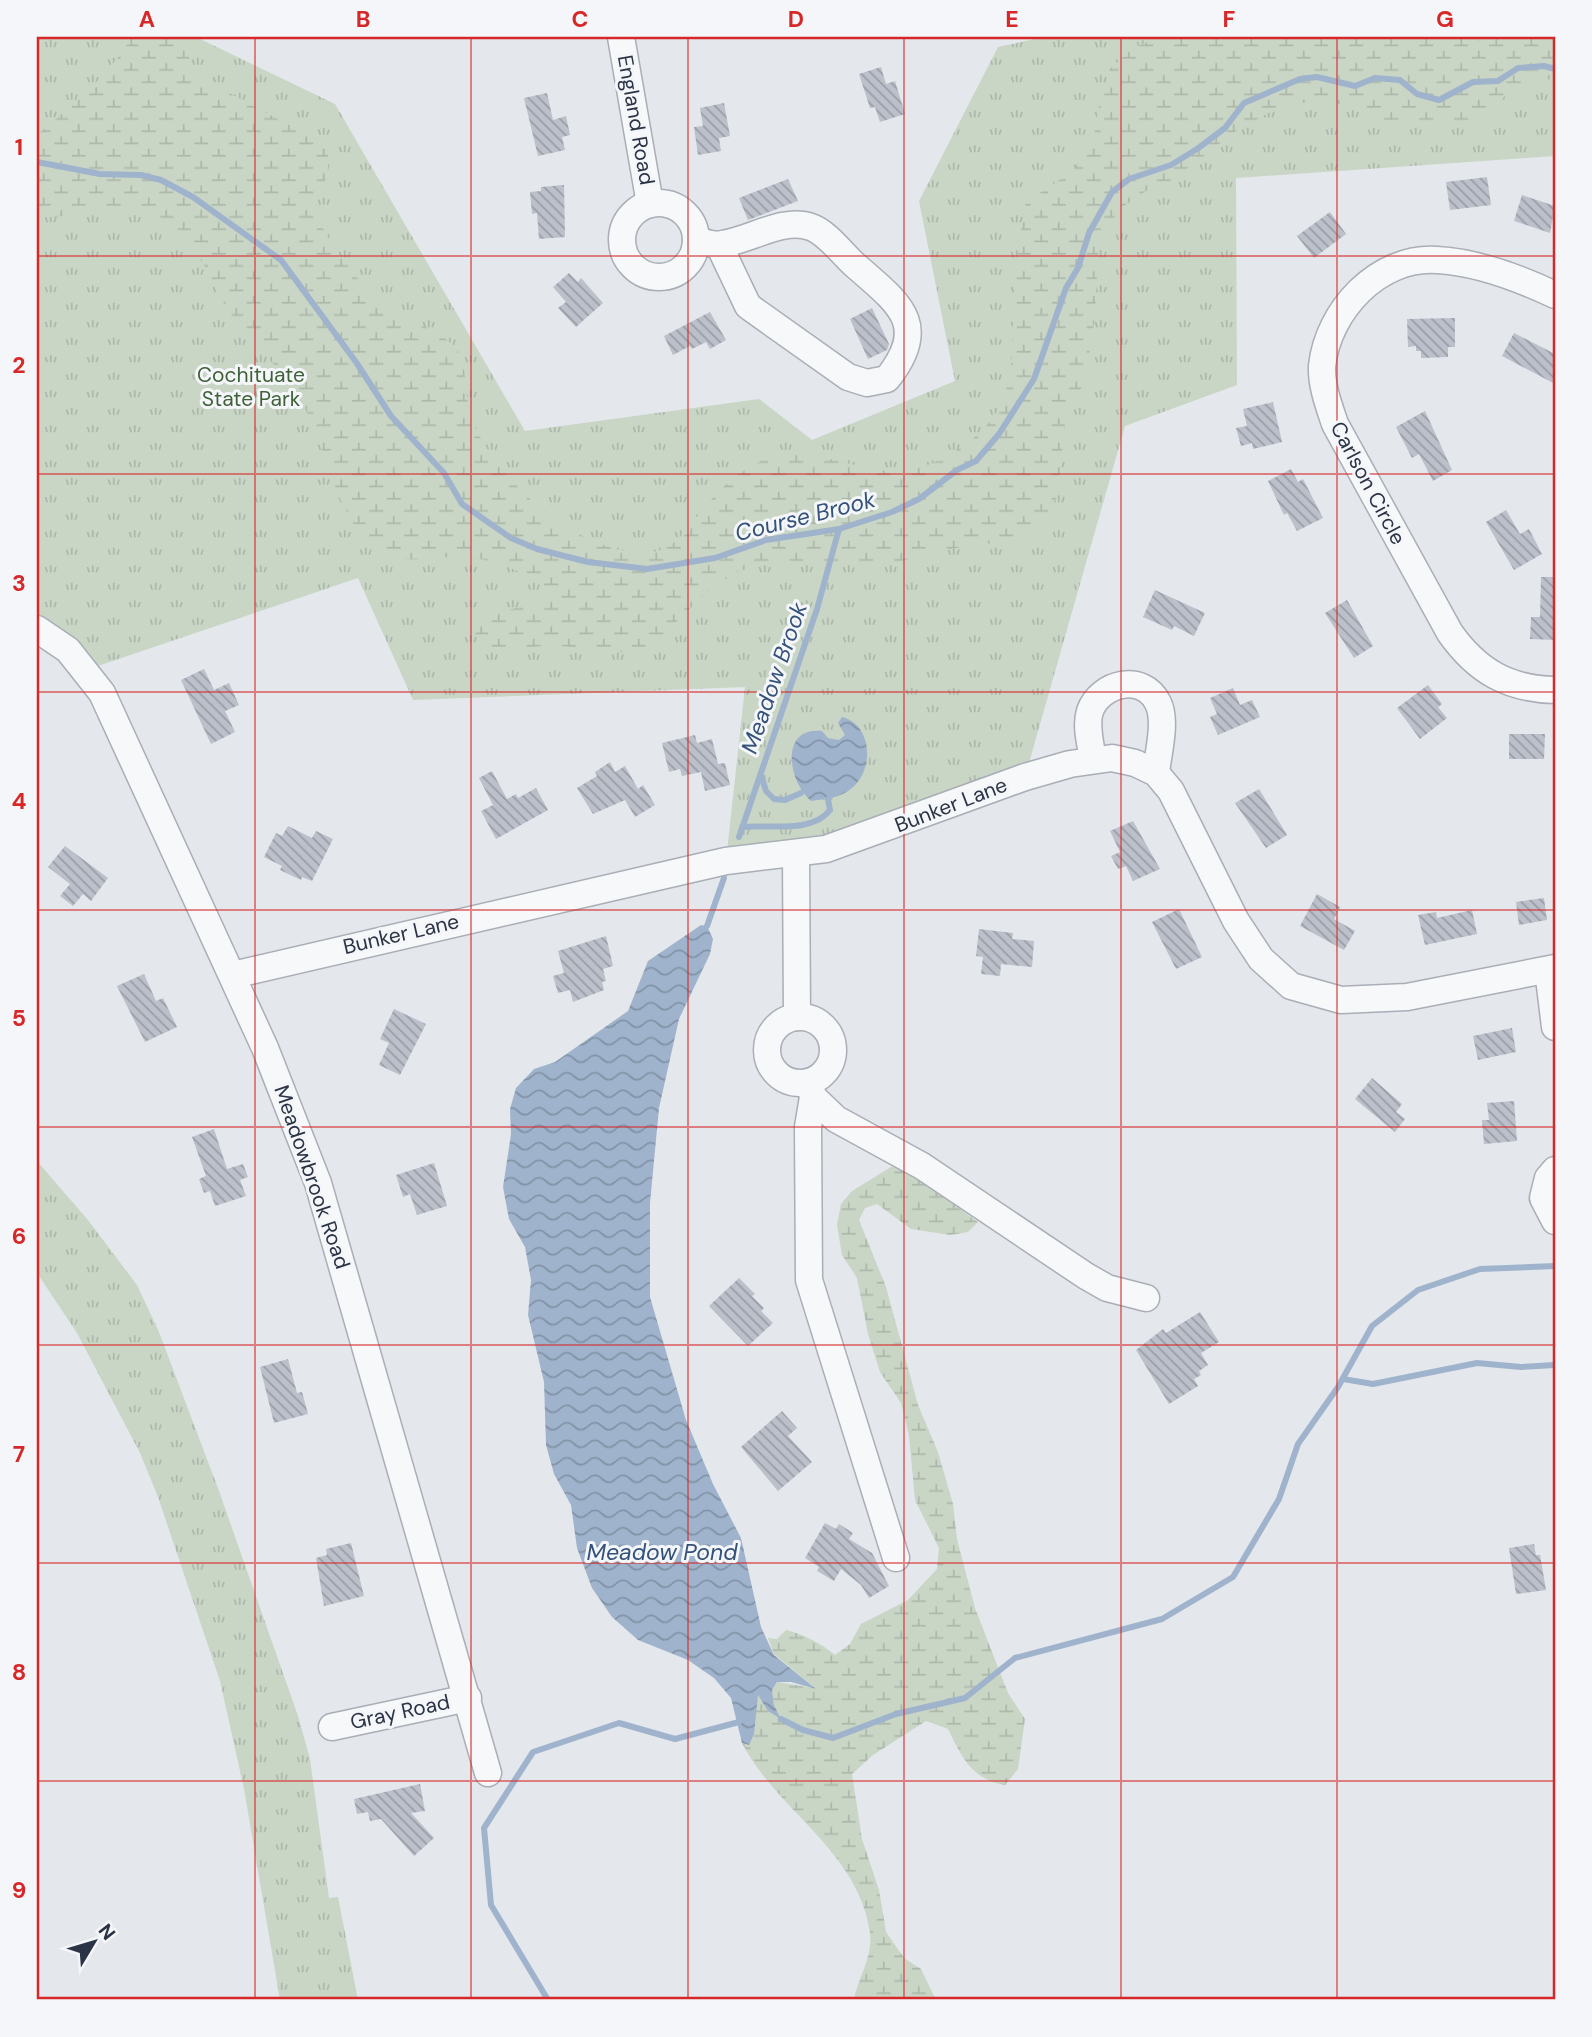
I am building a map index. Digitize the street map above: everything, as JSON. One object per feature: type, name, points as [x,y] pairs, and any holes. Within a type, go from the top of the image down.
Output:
[{"type":"street","name":"England Road","points":[[621,37],[650,204]]},
{"type":"street","name":"England Road","points":[[661,203],[682,211],[708,243],[673,275],[651,277],[631,266],[622,246],[625,225],[640,208],[650,204],[661,203]]},
{"type":"street","points":[[785,225],[812,227],[885,289],[901,307],[908,331],[907,349],[901,362],[887,380],[867,383],[849,377],[748,306],[708,243],[785,225]]},
{"type":"street","name":"Carlson Circle","points":[[1555,295],[1517,279],[1461,263],[1435,260],[1406,264],[1380,275],[1360,291],[1339,314],[1327,340],[1322,369],[1326,397],[1335,424],[1450,633],[1467,656],[1487,673],[1509,684],[1555,690]]},
{"type":"street","name":"Meadowbrook Road","points":[[37,629],[68,650],[102,693],[284,1091],[318,1183],[488,1773]]},
{"type":"street","points":[[1093,760],[1088,721],[1090,709],[1107,689],[1120,684],[1136,685],[1150,693],[1158,703],[1161,715],[1156,773],[1171,790],[1236,921],[1261,959],[1291,986],[1341,1000],[1408,997],[1551,969],[1555,1027]]},
{"type":"street","name":"Bunker Lane","points":[[233,975],[726,861],[796,855],[854,841],[1048,769],[1112,758],[1135,762],[1156,773]]},
{"type":"street","points":[[796,855],[797,1017]]},
{"type":"street","points":[[896,1558],[809,1280],[808,1126],[811,1089],[830,1064],[833,1051],[831,1037],[818,1022],[797,1017],[775,1028],[770,1038],[768,1055],[775,1071],[785,1079],[811,1089],[836,1119],[922,1166],[1086,1276],[1107,1288],[1146,1298]]},
{"type":"street","points":[[1555,1170],[1548,1178],[1542,1198],[1555,1220]]},
{"type":"street","name":"Gray Road","points":[[332,1727],[468,1698]]},
{"type":"green space","name":"Cochituate State Park","points":[[37,37],[196,37],[335,104],[525,431],[759,399],[812,440],[955,381],[919,201],[998,47],[1044,37],[1555,37],[1555,156],[1236,178],[1237,385],[1125,426],[1025,777],[854,841],[726,861],[745,687],[413,700],[358,578],[86,670],[37,629]]},
{"type":"green space","points":[[131,37],[181,37],[196,75],[287,124],[316,136],[328,150],[328,171],[318,197],[317,213],[331,243],[370,292],[411,320],[444,337],[455,348],[462,363],[471,417],[499,466],[544,511],[570,529],[597,543],[625,551],[652,552],[662,550],[678,539],[721,489],[758,462],[781,455],[796,454],[890,471],[913,469],[947,456],[972,440],[989,423],[1001,405],[1008,386],[1018,247],[1026,202],[1072,172],[1094,138],[1098,109],[1110,69],[1133,48],[1160,37],[1204,40],[1234,37],[1453,37],[1489,42],[1501,37],[1555,37],[1555,81],[1539,77],[1512,89],[1483,118],[1459,122],[1383,120],[1349,106],[1319,100],[1279,107],[1236,131],[1171,181],[1146,191],[1122,207],[1099,238],[1095,316],[1085,380],[1065,421],[1058,495],[1039,527],[1013,543],[974,544],[867,569],[784,560],[739,571],[711,588],[656,642],[631,653],[549,645],[504,651],[487,646],[475,634],[485,616],[542,601],[548,589],[517,571],[482,559],[405,559],[376,549],[351,520],[302,403],[285,378],[229,311],[187,238],[161,217],[129,208],[116,207],[63,216],[37,217],[37,135],[102,76]]},
{"type":"green space","points":[[37,1161],[88,1220],[137,1285],[159,1332],[219,1491],[298,1716],[310,1759],[329,1898],[338,1897],[358,2000],[280,2000],[244,1789],[220,1681],[158,1497],[140,1453],[77,1333],[37,1273]]},
{"type":"green space","points":[[891,1167],[902,1167],[978,1222],[968,1232],[950,1235],[911,1229],[877,1204],[865,1208],[859,1220],[886,1287],[918,1405],[938,1452],[953,1504],[957,1539],[975,1608],[1008,1693],[1025,1719],[1018,1769],[1005,1785],[984,1778],[976,1772],[963,1757],[948,1729],[926,1721],[873,1755],[852,1774],[862,1839],[879,1890],[886,1932],[904,1958],[921,1969],[936,2000],[854,2000],[870,1942],[863,1904],[834,1855],[775,1790],[742,1743],[749,1745],[758,1694],[780,1717],[774,1705],[772,1690],[777,1682],[815,1688],[774,1654],[768,1638],[777,1639],[786,1630],[812,1640],[835,1655],[850,1644],[861,1624],[908,1600],[937,1569],[939,1548],[915,1500],[909,1436],[901,1403],[880,1372],[868,1334],[857,1278],[842,1255],[837,1225],[841,1204],[852,1191]]},
{"type":"water","points":[[842,717],[852,721],[864,738],[867,759],[864,770],[852,788],[843,794],[811,801],[803,792],[793,769],[794,746],[799,737],[808,732],[822,731],[828,738],[839,740],[845,735],[838,723]]},
{"type":"water","name":"Meadow Pond","points":[[701,925],[707,926],[713,939],[710,954],[679,1019],[659,1108],[650,1203],[650,1297],[686,1420],[713,1484],[741,1538],[761,1627],[774,1655],[816,1689],[791,1682],[777,1682],[772,1690],[774,1705],[781,1719],[768,1711],[758,1695],[754,1734],[749,1745],[742,1743],[731,1698],[714,1678],[688,1660],[638,1640],[612,1617],[592,1588],[577,1548],[571,1505],[554,1474],[546,1445],[544,1382],[528,1315],[531,1280],[525,1247],[509,1219],[503,1187],[511,1134],[510,1109],[516,1088],[534,1069],[555,1062],[628,1011],[648,961]]},
{"type":"building","points":[[881,67],[886,84],[895,81],[905,114],[880,122],[875,107],[870,108],[859,74]]},
{"type":"building","points":[[547,93],[553,120],[566,116],[570,135],[562,137],[565,150],[538,156],[524,98]]},
{"type":"building","points":[[724,103],[730,136],[719,138],[721,151],[698,155],[694,127],[703,126],[700,108]]},
{"type":"building","points":[[1487,177],[1491,205],[1450,210],[1446,182]]},
{"type":"building","points":[[788,179],[798,201],[748,220],[739,198]]},
{"type":"building","points":[[564,185],[565,237],[539,239],[537,213],[532,214],[530,192],[541,191],[541,187]]},
{"type":"building","points":[[1522,195],[1555,206],[1550,233],[1514,221]]},
{"type":"building","points":[[1330,212],[1346,234],[1314,258],[1297,236]]},
{"type":"building","points":[[569,273],[578,282],[581,278],[603,303],[576,327],[558,308],[566,302],[553,287]]},
{"type":"building","points":[[872,308],[889,344],[887,350],[868,359],[850,319]]},
{"type":"building","points":[[710,312],[726,340],[710,349],[706,342],[692,349],[690,346],[673,355],[664,336]]},
{"type":"building","points":[[1455,318],[1455,347],[1448,347],[1448,357],[1421,358],[1421,351],[1416,351],[1416,346],[1408,347],[1407,319]]},
{"type":"building","points":[[1514,333],[1555,354],[1555,384],[1502,356]]},
{"type":"building","points":[[1273,402],[1282,442],[1253,449],[1252,443],[1241,446],[1236,428],[1247,426],[1243,409]]},
{"type":"building","points":[[1425,411],[1452,470],[1433,481],[1419,454],[1412,458],[1396,427]]},
{"type":"building","points":[[1291,469],[1298,482],[1303,479],[1323,518],[1297,531],[1287,513],[1284,515],[1268,481]]},
{"type":"building","points":[[1506,510],[1520,534],[1529,529],[1542,554],[1514,570],[1486,522]]},
{"type":"building","points":[[1541,577],[1555,577],[1555,640],[1530,639],[1531,617],[1540,617]]},
{"type":"building","points":[[1155,590],[1205,613],[1194,636],[1174,626],[1172,630],[1143,617]]},
{"type":"building","points":[[1347,600],[1373,646],[1354,658],[1325,613]]},
{"type":"building","points":[[204,669],[214,690],[229,683],[239,705],[225,711],[235,732],[211,744],[181,680]]},
{"type":"building","points":[[1428,685],[1442,704],[1438,707],[1447,718],[1420,739],[1397,708]]},
{"type":"building","points":[[1233,688],[1240,705],[1252,700],[1260,717],[1218,735],[1210,717],[1217,714],[1210,698]]},
{"type":"building","points":[[1509,734],[1545,734],[1544,759],[1509,759]]},
{"type":"building","points":[[695,735],[697,743],[712,739],[718,764],[725,763],[730,785],[705,791],[701,772],[682,776],[680,769],[669,772],[662,743]]},
{"type":"building","points":[[610,762],[615,772],[625,766],[638,789],[643,785],[655,805],[635,817],[625,800],[593,814],[577,788],[597,776],[595,772]]},
{"type":"building","points":[[492,771],[507,799],[516,794],[518,798],[536,788],[548,810],[496,839],[481,811],[493,805],[479,778]]},
{"type":"building","points":[[1259,789],[1287,835],[1266,848],[1235,803]]},
{"type":"building","points":[[1133,821],[1160,869],[1133,881],[1126,866],[1118,869],[1111,856],[1120,852],[1110,831]]},
{"type":"building","points":[[288,826],[312,838],[316,831],[333,839],[312,881],[302,877],[301,880],[280,870],[282,866],[264,857],[276,833],[282,836]]},
{"type":"building","points":[[65,846],[108,878],[91,901],[83,894],[73,906],[60,896],[70,884],[48,867]]},
{"type":"building","points":[[1317,894],[1340,907],[1334,919],[1355,931],[1344,950],[1300,926]]},
{"type":"building","points":[[1544,898],[1547,920],[1519,925],[1516,902]]},
{"type":"building","points":[[1179,909],[1202,957],[1176,969],[1152,922]]},
{"type":"building","points":[[1472,910],[1477,934],[1425,945],[1418,915],[1436,912],[1437,918]]},
{"type":"building","points":[[979,929],[1013,933],[1012,939],[1034,941],[1032,967],[1001,964],[1000,976],[981,974],[983,957],[976,956]]},
{"type":"building","points":[[606,936],[613,966],[603,969],[606,981],[602,982],[604,990],[573,1002],[570,990],[558,993],[553,976],[564,973],[558,951]]},
{"type":"building","points":[[144,974],[156,1001],[163,998],[177,1027],[145,1042],[117,986]]},
{"type":"building","points":[[394,1009],[426,1024],[400,1075],[379,1065],[389,1043],[380,1039]]},
{"type":"building","points":[[1512,1028],[1516,1052],[1478,1060],[1473,1036]]},
{"type":"building","points":[[1372,1078],[1402,1104],[1396,1112],[1405,1119],[1395,1132],[1355,1099]]},
{"type":"building","points":[[1514,1101],[1517,1141],[1484,1144],[1482,1120],[1489,1120],[1487,1103]]},
{"type":"building","points":[[214,1129],[227,1169],[243,1164],[248,1177],[240,1180],[246,1196],[215,1206],[210,1191],[204,1193],[199,1179],[206,1176],[192,1137]]},
{"type":"building","points":[[434,1163],[447,1206],[417,1215],[410,1194],[403,1197],[396,1175]]},
{"type":"building","points":[[739,1278],[755,1294],[752,1296],[764,1308],[761,1311],[773,1323],[748,1346],[709,1306]]},
{"type":"building","points":[[1200,1312],[1219,1342],[1201,1353],[1208,1365],[1199,1371],[1201,1375],[1194,1379],[1198,1386],[1169,1404],[1136,1350],[1163,1329],[1166,1333]]},
{"type":"building","points":[[288,1359],[297,1393],[302,1392],[308,1414],[274,1423],[260,1367]]},
{"type":"building","points":[[782,1411],[797,1428],[788,1436],[812,1462],[778,1491],[741,1447]]},
{"type":"building","points":[[825,1523],[836,1529],[839,1524],[853,1533],[849,1539],[872,1553],[889,1586],[869,1598],[861,1585],[841,1569],[834,1581],[817,1571],[819,1567],[805,1558]]},
{"type":"building","points":[[351,1543],[364,1596],[324,1606],[316,1558],[327,1555],[326,1549]]},
{"type":"building","points":[[1534,1544],[1536,1555],[1540,1555],[1546,1590],[1516,1594],[1509,1548]]},
{"type":"building","points":[[420,1784],[425,1811],[411,1813],[434,1838],[414,1856],[381,1819],[370,1821],[368,1812],[357,1814],[354,1799]]},
{"type":"waterway","name":"Course Brook","points":[[37,162],[100,174],[141,175],[161,180],[193,197],[281,260],[356,362],[391,416],[444,473],[462,504],[511,538],[537,549],[588,562],[647,569],[715,558],[766,540],[839,529],[892,512],[919,499],[957,470],[976,461],[999,434],[1034,379],[1066,288],[1078,268],[1089,233],[1112,192],[1129,179],[1171,165],[1197,149],[1225,128],[1244,103],[1300,79],[1317,77],[1355,86],[1375,78],[1400,80],[1417,94],[1439,100],[1473,82],[1498,81],[1518,68],[1544,66],[1555,69]]},
{"type":"waterway","name":"Meadow Brook","points":[[739,837],[817,609],[839,529]]},
{"type":"waterway","points":[[761,775],[766,791],[774,799],[785,800],[801,793]]},
{"type":"waterway","points":[[742,827],[789,826],[812,822],[830,810],[828,799]]},
{"type":"waterway","name":"Meadow Brook","points":[[707,926],[724,878]]},
{"type":"waterway","points":[[781,1719],[803,1730],[833,1738],[896,1714],[965,1698],[1015,1658],[1162,1619],[1233,1577],[1279,1499],[1298,1444],[1338,1387],[1372,1326],[1418,1290],[1480,1269],[1555,1266]]},
{"type":"waterway","points":[[1343,1379],[1373,1384],[1477,1363],[1521,1367],[1555,1365]]},
{"type":"waterway","name":"Meadow Brook","points":[[548,2000],[491,1905],[484,1828],[533,1752],[619,1723],[675,1739],[739,1722]]}]
